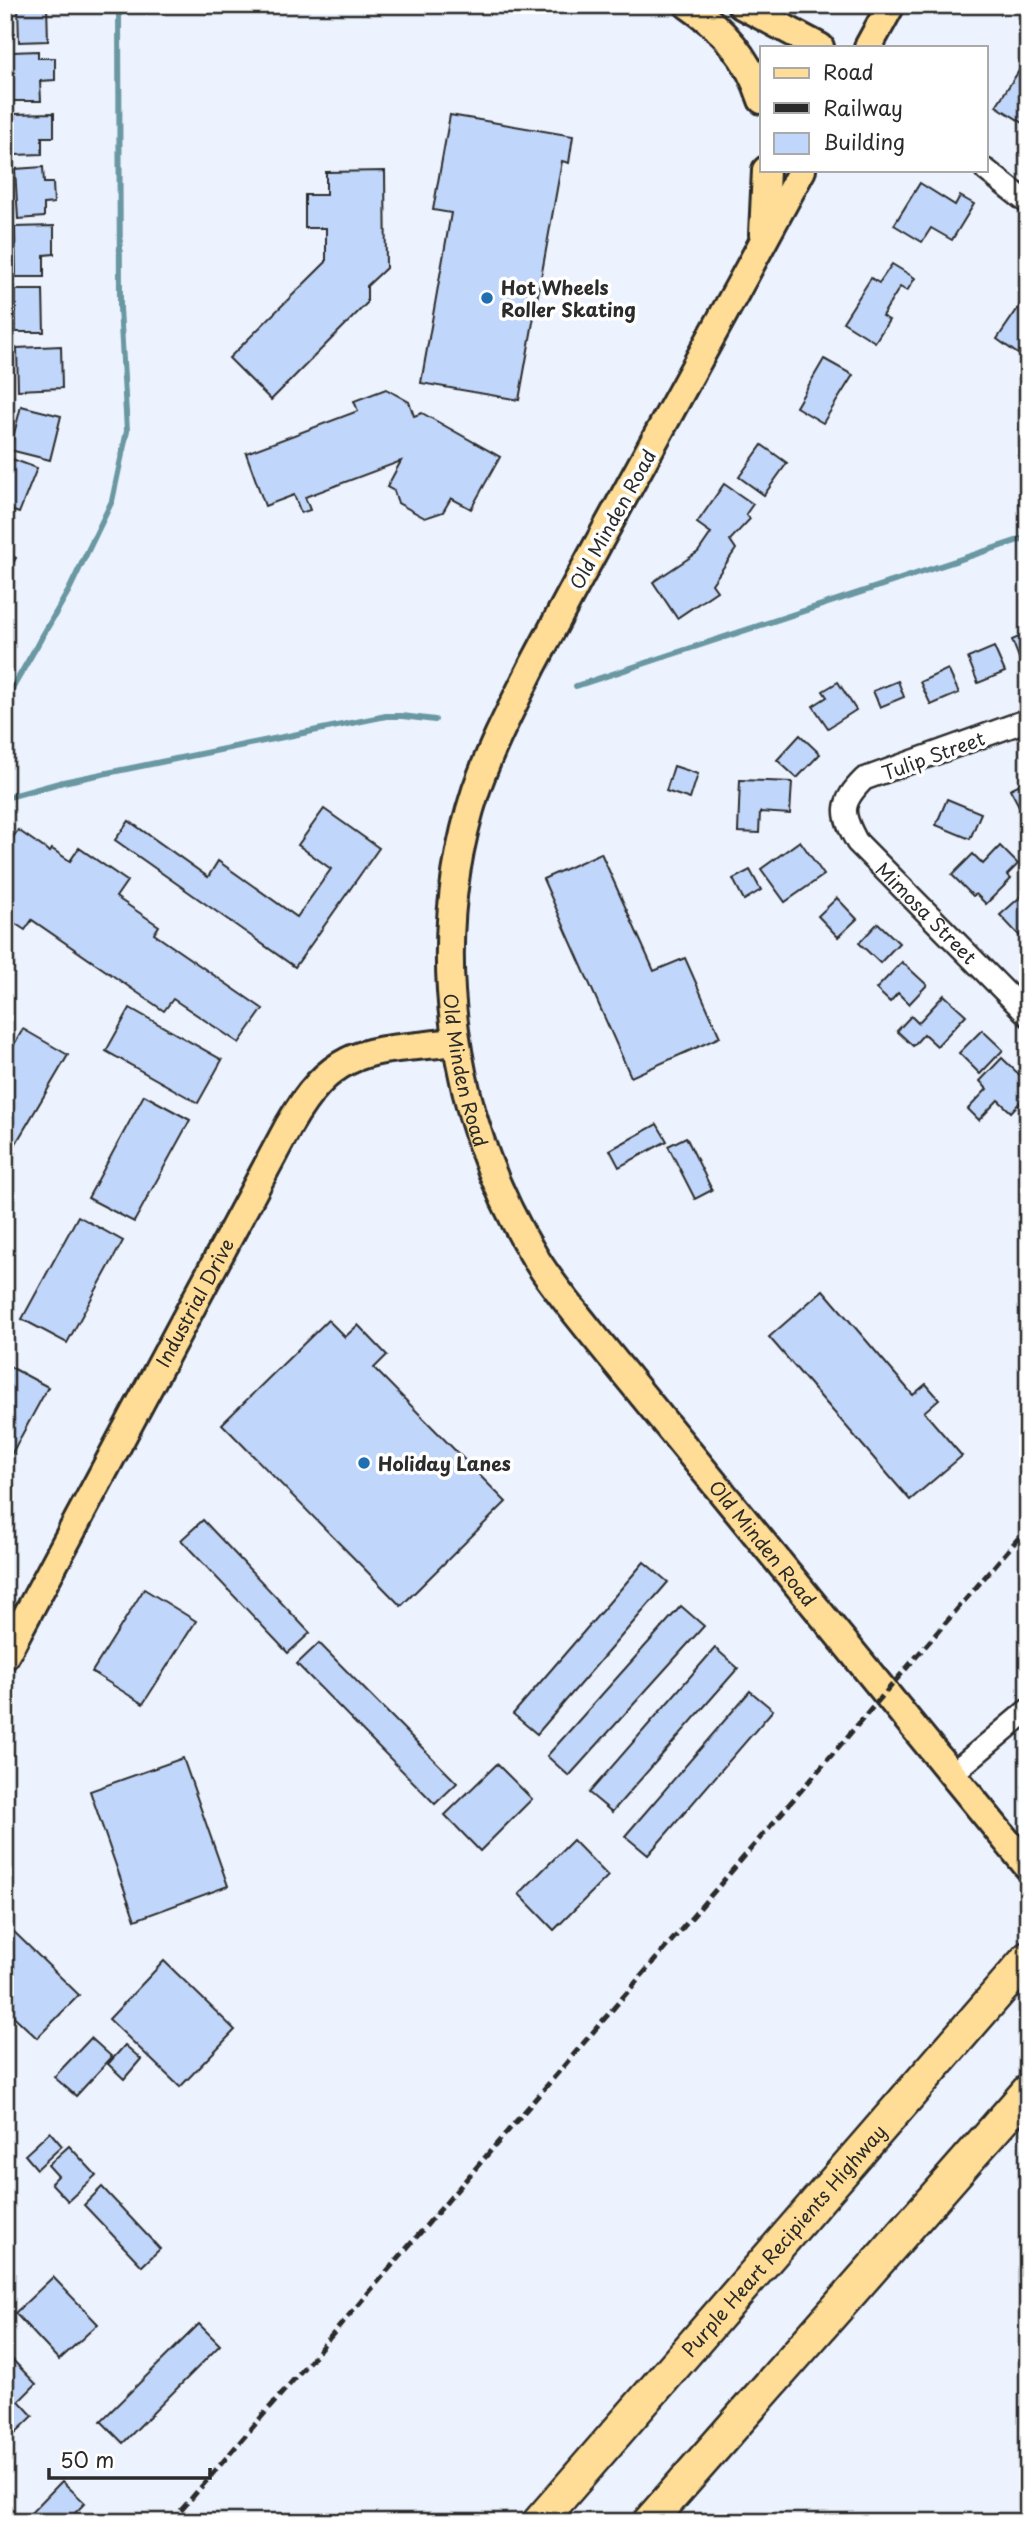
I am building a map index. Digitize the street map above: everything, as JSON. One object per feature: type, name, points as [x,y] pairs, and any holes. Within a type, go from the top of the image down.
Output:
[{"type":"highway","name":"Purple Heart Recipients Highway","points":[[539,2522],[1028,1958]]},
{"type":"highway","points":[[649,2522],[1028,2091]]},
{"type":"main road","points":[[688,5],[718,28],[738,51],[760,95]]},
{"type":"main road","points":[[741,5],[818,46]]},
{"type":"main road","points":[[869,46],[891,5]]},
{"type":"main road","points":[[762,242],[766,172]]},
{"type":"main road","name":"Old Minden Road","points":[[801,172],[568,598],[501,727],[485,765],[463,840],[454,900],[450,968],[456,1042],[468,1100],[484,1151],[521,1232],[542,1269],[1028,1867]]},
{"type":"main road","name":"Industrial Drive","points":[[5,1656],[289,1125],[310,1091],[330,1071],[355,1056],[375,1051],[456,1042]]},
{"type":"street","points":[[988,172],[1028,204]]},
{"type":"street","name":"Tulip Street","points":[[846,800],[864,779],[1028,720]]},
{"type":"street","name":"Mimosa Street","points":[[846,800],[845,815],[857,842],[1028,1015]]},
{"type":"street","points":[[953,1773],[1028,1710]]},
{"type":"building","points":[[18,5],[47,5],[48,41],[19,42]]},
{"type":"building","points":[[38,51],[38,58],[55,58],[55,80],[40,81],[41,101],[13,101],[12,52]]},
{"type":"building","points":[[1028,57],[1028,126],[996,106]]},
{"type":"building","points":[[54,113],[54,137],[42,137],[42,154],[15,155],[14,114]]},
{"type":"building","name":"Hot Wheels Roller Skating","points":[[450,115],[573,136],[569,163],[562,161],[519,400],[421,383],[451,213],[433,210]]},
{"type":"building","points":[[43,167],[44,183],[53,183],[54,203],[44,204],[44,217],[18,219],[15,169]]},
{"type":"building","points":[[385,171],[386,268],[367,286],[367,303],[271,400],[229,358],[326,262],[326,228],[305,228],[305,195],[326,195],[326,172]]},
{"type":"building","points":[[920,183],[955,205],[960,196],[974,204],[952,240],[931,228],[922,242],[894,225]]},
{"type":"building","points":[[54,226],[54,254],[44,255],[44,277],[16,277],[15,227]]},
{"type":"building","points":[[892,264],[915,278],[907,291],[900,287],[882,316],[889,320],[875,342],[843,322],[871,278],[879,283]]},
{"type":"building","points":[[16,290],[43,290],[44,332],[16,332]]},
{"type":"building","points":[[1021,304],[1028,309],[1028,349],[1024,346],[1018,354],[997,339]]},
{"type":"building","points":[[61,346],[62,388],[18,390],[17,348]]},
{"type":"building","points":[[824,359],[853,375],[823,423],[796,407]]},
{"type":"building","points":[[386,389],[409,402],[414,416],[422,413],[500,457],[471,509],[451,498],[443,512],[425,518],[398,503],[394,491],[387,487],[401,461],[305,497],[310,510],[301,513],[294,495],[265,506],[246,453],[358,411],[354,401]]},
{"type":"building","points":[[21,406],[61,416],[50,460],[10,450]]},
{"type":"building","points":[[762,445],[787,463],[764,495],[739,477]]},
{"type":"building","points":[[12,459],[37,468],[19,513],[5,508],[5,477]]},
{"type":"building","points":[[724,484],[753,504],[746,514],[750,519],[730,540],[736,549],[712,584],[717,591],[677,618],[653,582],[698,552],[711,533],[697,523]]},
{"type":"building","points":[[5,539],[12,543],[6,553],[16,558],[5,577]]},
{"type":"building","points":[[1028,633],[1028,672],[1025,673],[1012,640]]},
{"type":"building","points":[[994,647],[1005,672],[978,683],[968,658]]},
{"type":"building","points":[[948,669],[959,693],[931,705],[920,682]]},
{"type":"building","points":[[898,681],[904,697],[880,707],[873,691]]},
{"type":"building","points":[[838,682],[856,710],[828,728],[813,706],[827,697],[823,691]]},
{"type":"building","points":[[800,735],[820,754],[797,778],[777,760]]},
{"type":"building","points":[[674,766],[698,774],[690,799],[666,791]]},
{"type":"building","points":[[740,780],[792,782],[790,814],[760,812],[759,833],[738,832]]},
{"type":"building","points":[[1028,780],[1028,823],[1010,789]]},
{"type":"building","points":[[947,799],[981,813],[970,839],[936,825]]},
{"type":"building","points":[[324,809],[379,848],[295,967],[115,840],[129,821],[208,877],[218,861],[297,917],[331,869],[298,845]]},
{"type":"building","points":[[18,830],[50,852],[52,849],[70,861],[79,848],[127,881],[116,897],[159,926],[154,934],[263,1009],[239,1043],[173,999],[164,1011],[32,920],[25,930],[5,917],[5,849]]},
{"type":"building","points":[[800,841],[824,875],[785,902],[761,869]]},
{"type":"building","points":[[1000,846],[1018,864],[1007,875],[1011,879],[986,904],[976,894],[973,896],[952,875],[973,854],[983,864]]},
{"type":"building","points":[[601,853],[654,971],[685,958],[720,1037],[631,1077],[543,879]]},
{"type":"building","points":[[750,870],[761,890],[744,900],[733,879]]},
{"type":"building","points":[[1028,890],[1028,945],[1000,915]]},
{"type":"building","points":[[837,898],[857,919],[838,937],[818,916]]},
{"type":"building","points":[[878,923],[899,943],[880,963],[859,943]]},
{"type":"building","points":[[902,962],[927,985],[909,1004],[898,993],[890,1002],[876,989]]},
{"type":"building","points":[[944,995],[966,1015],[937,1046],[924,1034],[913,1046],[897,1031],[911,1016],[918,1023]]},
{"type":"building","points":[[130,1008],[222,1060],[198,1103],[106,1051]]},
{"type":"building","points":[[23,1029],[68,1055],[9,1155],[5,1154],[5,1060]]},
{"type":"building","points":[[982,1030],[1003,1050],[980,1074],[959,1053]]},
{"type":"building","points":[[1002,1058],[1028,1083],[1028,1094],[1011,1112],[998,1100],[979,1120],[968,1109],[987,1089],[980,1081]]},
{"type":"building","points":[[144,1095],[190,1120],[134,1222],[88,1198]]},
{"type":"building","points":[[657,1124],[667,1141],[619,1167],[610,1150]]},
{"type":"building","points":[[686,1137],[712,1190],[695,1199],[668,1146]]},
{"type":"building","points":[[78,1216],[123,1241],[67,1343],[22,1319]]},
{"type":"building","points":[[823,1290],[913,1395],[926,1384],[939,1399],[924,1412],[962,1456],[910,1500],[769,1337]]},
{"type":"building","name":"Holiday Lanes","points":[[328,1320],[345,1337],[358,1325],[387,1355],[374,1368],[506,1502],[401,1606],[222,1424]]},
{"type":"building","points":[[5,1364],[48,1387],[5,1466]]},
{"type":"building","points":[[203,1520],[310,1633],[288,1653],[181,1540]]},
{"type":"building","points":[[644,1562],[668,1582],[537,1734],[513,1714]]},
{"type":"building","points":[[144,1589],[196,1621],[143,1704],[92,1672]]},
{"type":"building","points":[[681,1606],[704,1626],[569,1776],[547,1756]]},
{"type":"building","points":[[319,1643],[457,1783],[435,1804],[297,1664]]},
{"type":"building","points":[[715,1648],[738,1668],[612,1812],[589,1793]]},
{"type":"building","points":[[750,1691],[773,1710],[648,1855],[625,1836]]},
{"type":"building","points":[[183,1758],[228,1886],[135,1920],[90,1791]]},
{"type":"building","points":[[497,1764],[532,1799],[480,1851],[445,1815]]},
{"type":"building","points":[[573,1840],[608,1876],[554,1930],[519,1894]]},
{"type":"building","points":[[5,1923],[79,1995],[37,2038],[5,2008]]},
{"type":"building","points":[[164,1961],[235,2030],[180,2087],[109,2019]]},
{"type":"building","points":[[91,2038],[112,2057],[76,2096],[54,2077]]},
{"type":"building","points":[[125,2045],[141,2059],[124,2079],[108,2064]]},
{"type":"building","points":[[50,2132],[62,2146],[37,2169],[25,2155]]},
{"type":"building","points":[[69,2146],[96,2175],[68,2201],[51,2183],[58,2176],[48,2165]]},
{"type":"building","points":[[102,2187],[160,2249],[142,2266],[84,2205]]},
{"type":"building","points":[[53,2277],[98,2324],[59,2360],[15,2313]]},
{"type":"building","points":[[199,2324],[220,2345],[123,2443],[101,2421]]},
{"type":"building","points":[[5,2352],[36,2384],[19,2401],[33,2416],[5,2443]]},
{"type":"building","points":[[62,2481],[85,2503],[66,2522],[22,2522]]},
{"type":"waterway","points":[[5,701],[69,590],[112,501],[127,431],[120,308],[119,5]]},
{"type":"waterway","points":[[576,686],[1028,537]]},
{"type":"waterway","points":[[5,798],[63,782],[386,716],[435,720]]},
{"type":"railway","points":[[171,2522],[1028,1527]]},
{"type":"place","name":"Hot Wheels Roller Skating","points":[[487,298]]},
{"type":"place","name":"Holiday Lanes","points":[[364,1463]]}]
